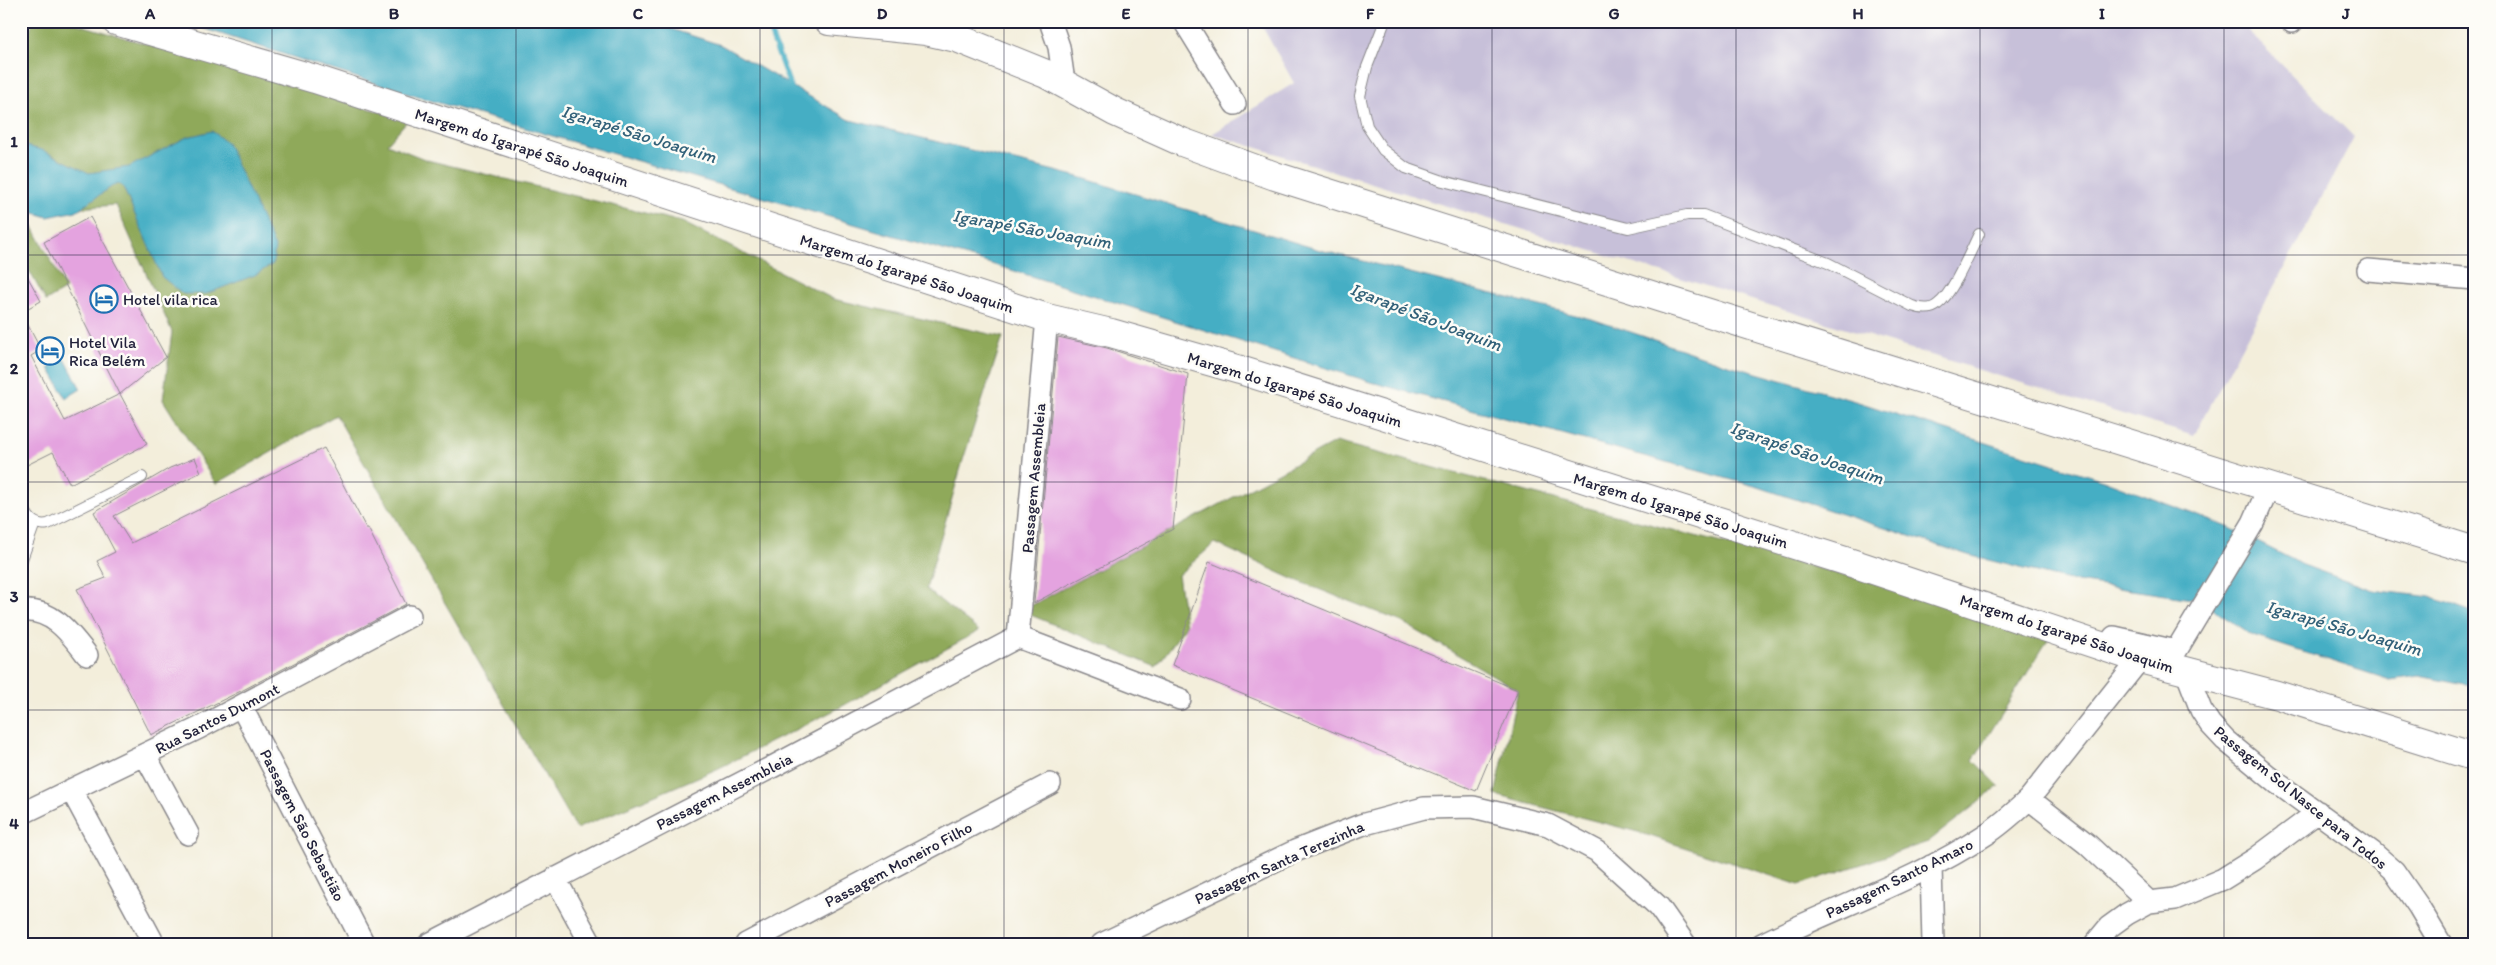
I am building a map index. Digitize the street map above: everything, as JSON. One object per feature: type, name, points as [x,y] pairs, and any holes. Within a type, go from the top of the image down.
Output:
[{"type":"street","name":"Margem do Igarapé São Joaquim","points":[[116,21],[315,79],[1047,318],[1111,333],[1240,370],[1858,565],[2107,648],[2277,696],[2475,757]]},
{"type":"street","points":[[829,21],[926,31],[957,38],[1015,59],[1064,82],[1114,112],[1182,142],[1275,176],[1664,299],[2475,550]]},
{"type":"street","points":[[1050,21],[1059,47],[1064,82]]},
{"type":"street","points":[[1184,21],[1235,104]]},
{"type":"street","points":[[2368,270],[2475,279]]},
{"type":"street","name":"Passagem Assembleia","points":[[429,944],[776,765],[1018,637],[1047,318]]},
{"type":"street","points":[[2107,648],[2114,637],[2176,651],[2252,523],[2269,486]]},
{"type":"street","points":[[21,611],[39,611],[50,616],[72,634],[87,655]]},
{"type":"street","name":"Rua Santos Dumont","points":[[21,814],[241,706],[410,616]]},
{"type":"street","points":[[1018,637],[1180,699]]},
{"type":"street","name":"Passagem Santo Amaro","points":[[1762,944],[1930,866],[1984,836],[2029,799],[2140,658]]},
{"type":"street","name":"Passagem Sol Nasce para Todos","points":[[2186,671],[2201,710],[2210,724],[2256,766],[2372,852],[2394,871],[2419,907],[2441,944]]},
{"type":"street","name":"Passagem São Sebastião","points":[[241,706],[364,944]]},
{"type":"street","points":[[144,755],[188,834]]},
{"type":"street","name":"Passagem Moneiro Filho","points":[[746,944],[1050,784]]},
{"type":"street","points":[[72,790],[154,944]]},
{"type":"street","points":[[2029,799],[2087,844],[2149,902]]},
{"type":"street","name":"Passagem Santa Terezinha","points":[[1102,944],[1296,851],[1361,825],[1424,808],[1473,807],[1548,825],[1597,851],[1659,907],[1685,944]]},
{"type":"street","points":[[2095,944],[2109,927],[2149,902],[2174,899],[2223,879],[2255,859],[2318,812]]},
{"type":"street","points":[[1930,866],[1933,944]]},
{"type":"street","points":[[555,878],[591,944]]},
{"type":"lane","points":[[1385,21],[1367,67],[1360,96],[1367,126],[1383,150],[1406,168],[1443,181],[1628,228],[1638,228],[1687,215],[1703,215],[1828,262],[1912,306],[1924,309],[1937,306],[1947,294],[1979,234]]},
{"type":"lane","points":[[21,504],[35,523],[43,525],[52,523],[142,476]]},
{"type":"lane","points":[[21,562],[35,523]]},
{"type":"shaded area","points":[[1259,21],[2252,21],[2248,31],[2354,137],[2194,436],[1212,134],[1294,83]]},
{"type":"green space","points":[[33,21],[67,21],[408,120],[387,144],[427,160],[682,222],[833,299],[1003,337],[963,460],[926,589],[979,631],[839,708],[717,769],[576,829],[336,415],[216,484],[163,400],[172,332],[116,205],[25,212],[66,289],[46,301],[21,256],[21,209],[24,211],[21,196],[21,53]]},
{"type":"green space","points":[[1336,442],[2054,630],[1973,760],[1999,786],[1928,842],[1799,885],[1638,832],[1495,795],[1518,690],[1402,622],[1293,579],[1215,543],[1178,575],[1186,626],[1156,667],[1021,611]]},
{"type":"water","name":"Igarapé São Joaquim","points":[[180,21],[646,21],[721,45],[850,120],[1079,177],[1320,250],[1595,320],[1725,364],[1858,402],[2103,480],[2228,527],[2303,565],[2372,590],[2431,597],[2475,613],[2475,687],[2419,676],[2390,680],[2253,636],[2199,600],[2077,582],[1968,555],[1758,487],[1371,382],[1008,269],[405,93]]},
{"type":"water","points":[[212,131],[227,143],[275,247],[273,264],[255,275],[206,294],[183,294],[162,277],[123,187],[117,183],[76,211],[48,217],[21,209],[21,145],[42,150],[89,173],[129,167],[187,137]]},
{"type":"water","points":[[65,359],[81,389],[66,398],[49,368]]},
{"type":"building","name":"Hotel vila rica","points":[[90,217],[166,357],[120,394],[44,242]]},
{"type":"building","points":[[21,265],[41,301],[21,312]]},
{"type":"building","points":[[21,312],[41,350],[31,356],[65,421],[120,394],[147,444],[70,484],[53,452],[21,468]]},
{"type":"building","points":[[1058,337],[1107,348],[1188,374],[1173,529],[1034,603]]},
{"type":"building","points":[[324,448],[366,528],[368,528],[406,604],[245,689],[151,735],[77,589],[106,578],[97,561],[115,552],[94,512],[170,468],[195,458],[201,472],[114,516],[131,543]]},
{"type":"building","points":[[1209,562],[1518,690],[1476,791],[1172,665]]},
{"type":"waterway","points":[[766,21],[792,91]]},
{"type":"place","name":"Hotel vila rica","points":[[104,299]]},
{"type":"place","name":"Hotel Vila Rica Belém","points":[[50,351]]}]
